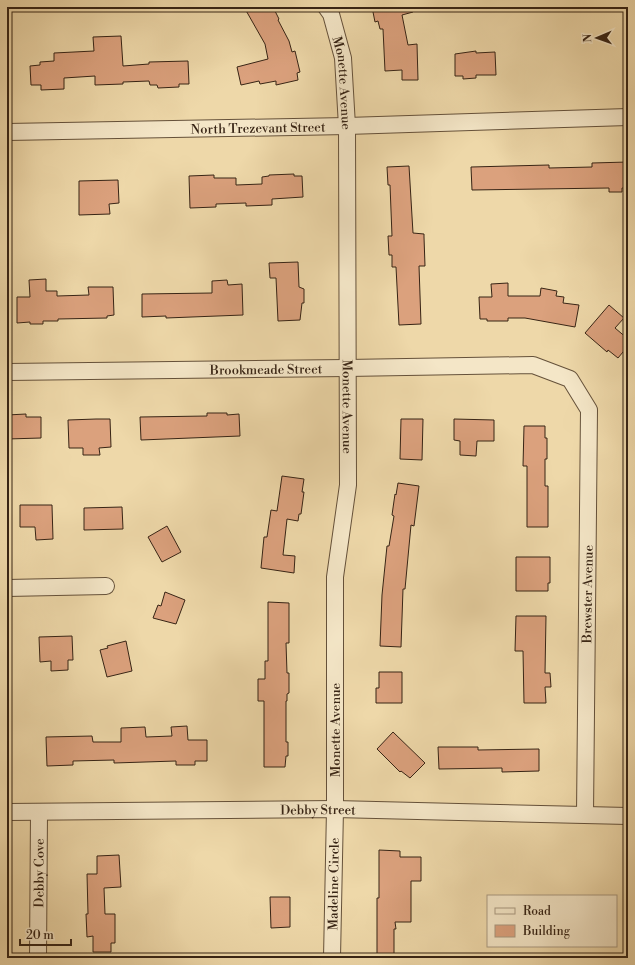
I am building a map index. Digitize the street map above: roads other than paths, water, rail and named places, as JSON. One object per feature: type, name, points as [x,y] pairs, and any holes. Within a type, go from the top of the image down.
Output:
[{"type":"street","name":"Monette Avenue","points":[[326,7],[331,14],[343,58],[347,126],[348,485],[335,577],[334,809]]},
{"type":"street","name":"North Trezevant Street","points":[[7,132],[347,126],[628,117]]},
{"type":"street","name":"Brookmeade Street","points":[[7,372],[533,365],[570,379]]},
{"type":"street","name":"Brewster Avenue","points":[[570,379],[589,410],[585,814]]},
{"type":"street","points":[[7,588],[106,586]]},
{"type":"street","name":"Debby Street","points":[[7,812],[334,809],[628,816]]},
{"type":"street","name":"Madeline Circle","points":[[332,958],[334,809]]},
{"type":"street","name":"Debby Cove","points":[[38,958],[40,812]]}]
